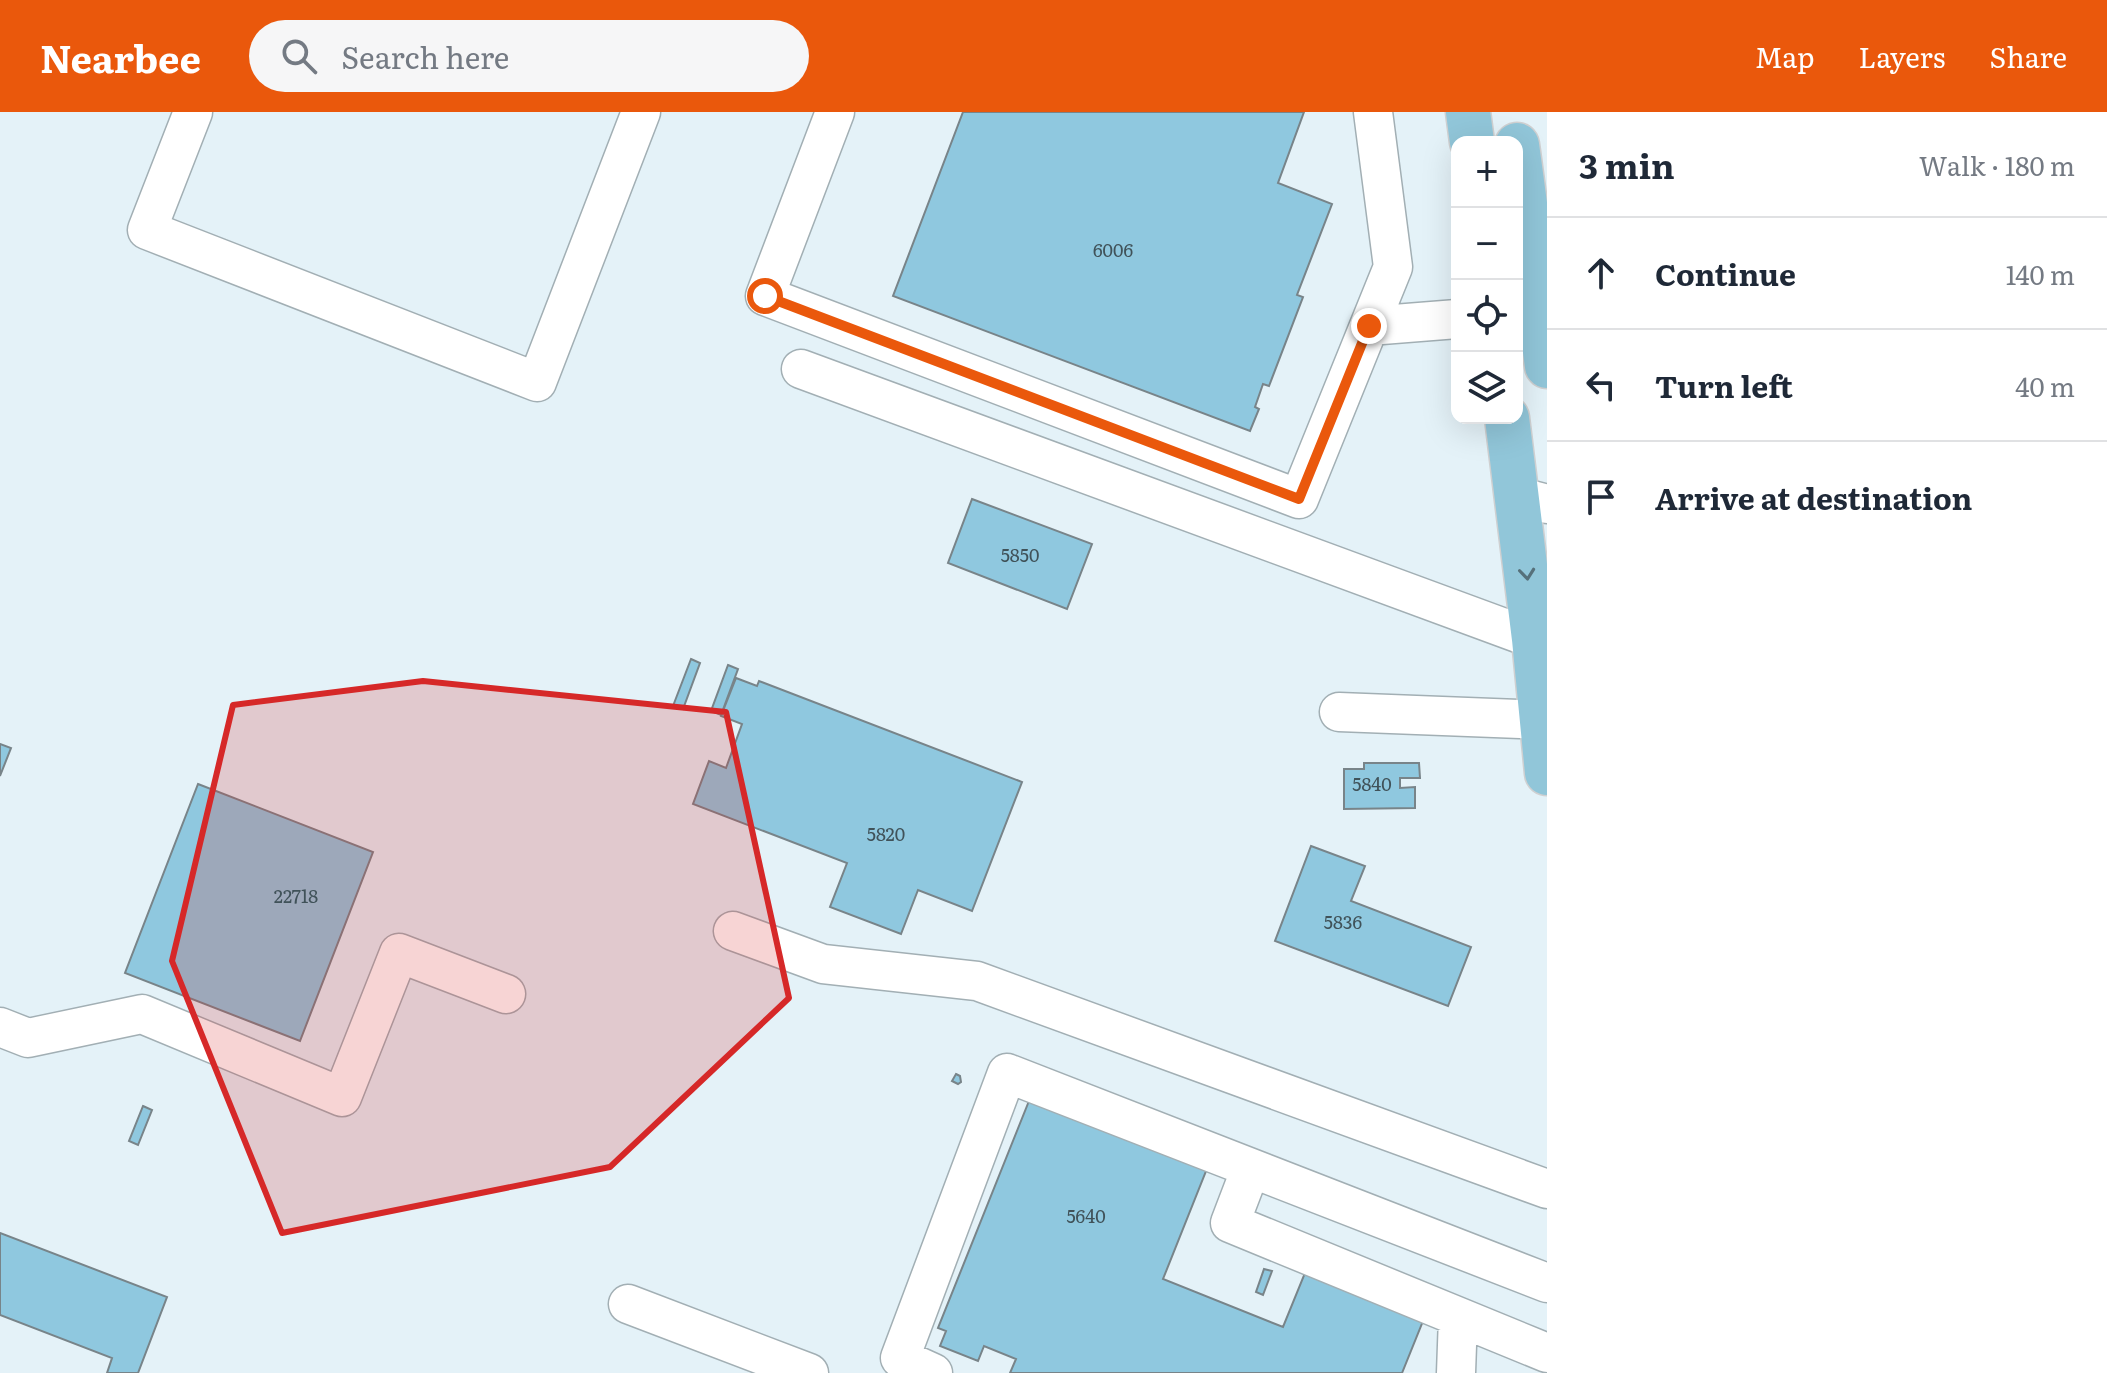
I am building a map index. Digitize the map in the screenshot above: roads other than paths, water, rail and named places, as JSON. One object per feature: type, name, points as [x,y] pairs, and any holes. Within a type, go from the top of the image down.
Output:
[{"type":"main road","points":[[1468,112],[1471,136]]},
{"type":"main road","points":[[1512,112],[1516,136]]},
{"type":"main road","points":[[1523,188],[1547,366]]},
{"type":"main road","points":[[1509,424],[1532,500],[1534,639],[1547,773]]},
{"type":"lane","points":[[193,112],[147,230],[537,382],[641,112]]},
{"type":"lane","points":[[835,112],[765,296],[1299,499],[1393,267],[1373,112]]},
{"type":"lane","points":[[1369,326],[1451,319]]},
{"type":"lane","points":[[801,369],[1534,639]]},
{"type":"lane","points":[[1339,712],[1544,720]]},
{"type":"lane","points":[[733,931],[823,964],[977,981],[1547,1189]]},
{"type":"lane","points":[[14,1033],[142,1014],[342,1097],[399,953],[506,994]]},
{"type":"lane","points":[[933,1373],[900,1358],[1007,1073],[1547,1283]]},
{"type":"lane","points":[[1251,1168],[1230,1223],[1547,1353]]},
{"type":"lane","points":[[628,1304],[809,1373]]},
{"type":"lane","points":[[1456,1373],[1458,1317]]}]
